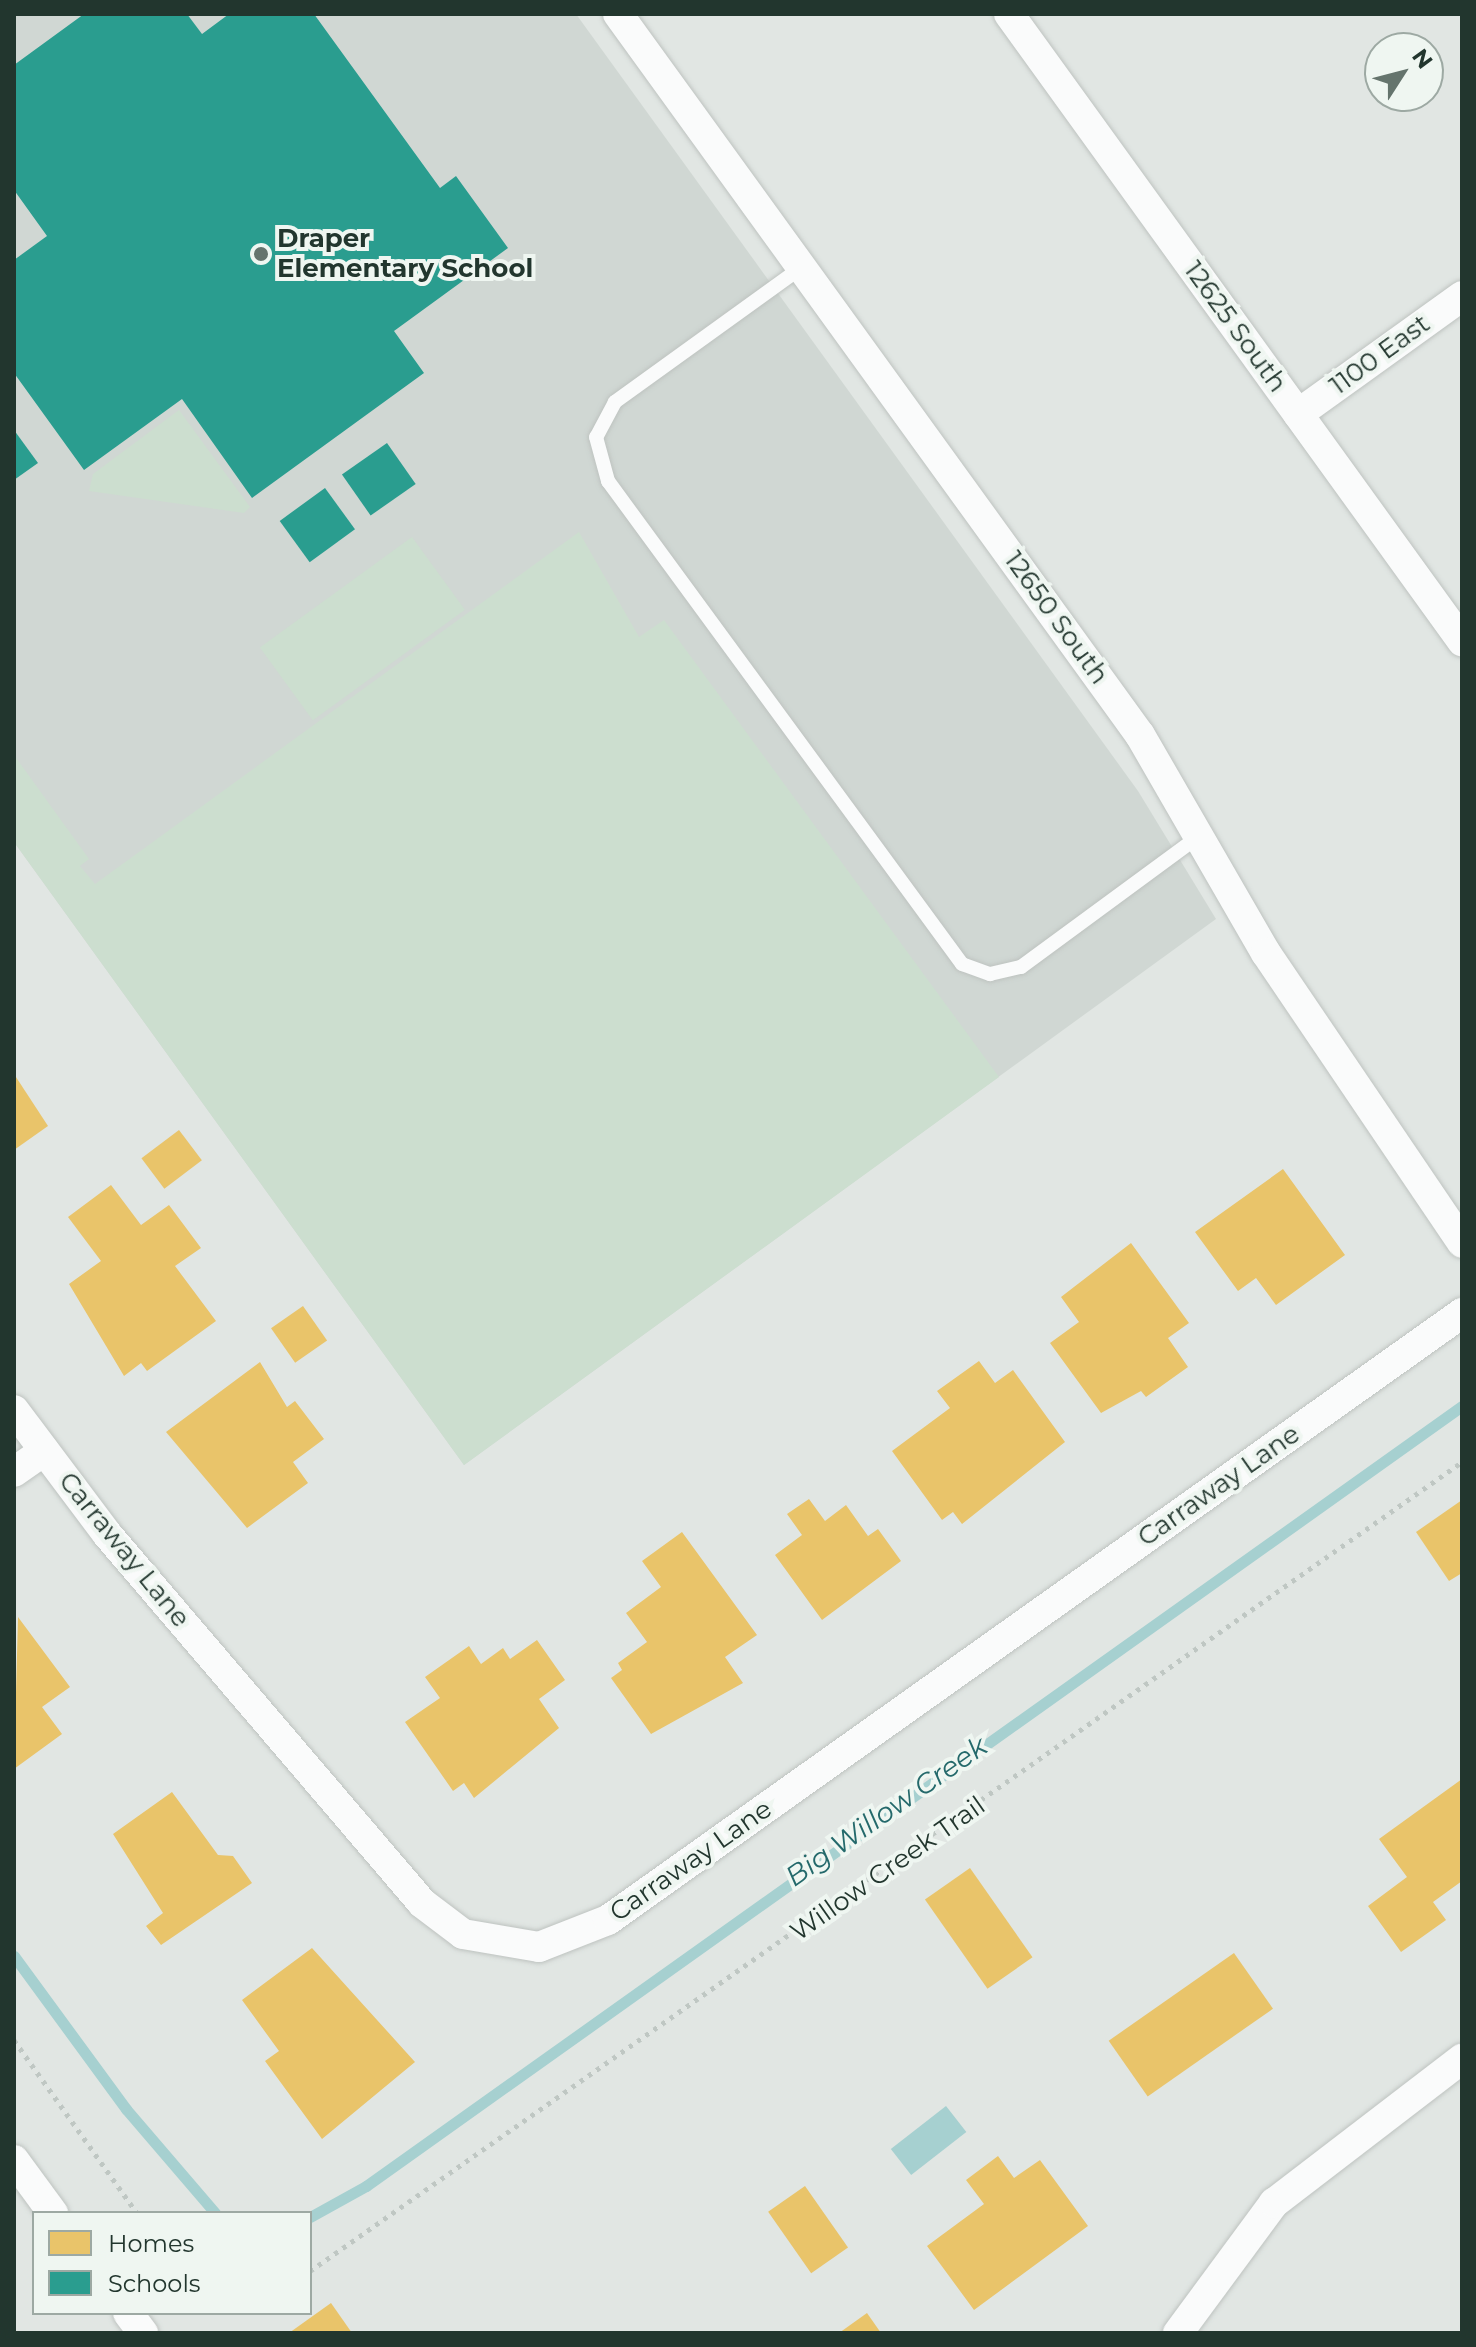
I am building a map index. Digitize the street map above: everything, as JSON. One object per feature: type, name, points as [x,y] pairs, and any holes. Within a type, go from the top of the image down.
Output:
[{"type":"street","name":"12650 South","points":[[618,14],[803,266],[1203,834],[1266,953],[1462,1243]]},
{"type":"street","name":"12625 South","points":[[1009,14],[1462,641]]},
{"type":"street","name":"1100 East","points":[[1298,414],[1462,296]]},
{"type":"street","name":"Carraway Lane","points":[[14,1410],[44,1451],[422,1903],[463,1934],[539,1947],[608,1920],[1462,1313]]},
{"type":"street","points":[[14,1472],[44,1451]]},
{"type":"street","points":[[1178,2333],[1274,2203],[1462,2059]]},
{"type":"street","points":[[14,2160],[52,2211]]},
{"type":"street","points":[[130,2315],[143,2333]]},
{"type":"lane","points":[[803,266],[615,402],[596,437],[608,481],[962,964],[990,974],[1021,967],[1203,834]]},
{"type":"path","name":"Willow Creek Trail","points":[[312,2270],[1462,1462]]},
{"type":"path","points":[[14,2040],[136,2211]]},
{"type":"shaded area","points":[[14,14],[576,14],[1138,791],[1216,919],[464,1465],[14,842]]},
{"type":"green space","points":[[179,410],[250,507],[244,513],[89,491],[93,474]]},
{"type":"green space","points":[[579,532],[639,637],[664,620],[999,1077],[464,1465],[14,842],[14,755],[89,859],[80,866],[95,884]]},
{"type":"green space","points":[[412,537],[465,610],[313,720],[260,648]]},
{"type":"water","points":[[946,2106],[966,2132],[911,2175],[891,2149]]},
{"type":"building: Homes","points":[[14,1074],[48,1126],[14,1150]]},
{"type":"building: Homes","points":[[179,1130],[202,1160],[164,1189],[141,1158]]},
{"type":"building: Homes","points":[[1283,1169],[1345,1255],[1276,1305],[1256,1278],[1238,1291],[1195,1232]]},
{"type":"building: Homes","points":[[111,1185],[141,1225],[169,1205],[201,1248],[175,1266],[216,1321],[147,1371],[141,1363],[124,1376],[69,1284],[101,1261],[68,1217]]},
{"type":"building: Homes","points":[[1131,1243],[1189,1323],[1168,1338],[1188,1367],[1146,1397],[1141,1391],[1101,1413],[1050,1343],[1079,1322],[1061,1297]]},
{"type":"building: Homes","points":[[303,1306],[327,1340],[295,1363],[271,1328]]},
{"type":"building: Homes","points":[[979,1361],[995,1383],[1013,1370],[1065,1442],[962,1524],[953,1512],[942,1520],[892,1451],[950,1408],[937,1391]]},
{"type":"building: Homes","points":[[260,1362],[287,1407],[295,1401],[324,1439],[293,1462],[308,1483],[247,1528],[166,1432]]},
{"type":"building: Homes","points":[[809,1499],[825,1521],[846,1505],[868,1536],[878,1529],[901,1561],[822,1620],[775,1555],[802,1535],[787,1514]]},
{"type":"building: Homes","points":[[1462,1500],[1462,1573],[1449,1581],[1416,1532]]},
{"type":"building: Homes","points":[[682,1532],[757,1635],[725,1657],[743,1683],[651,1734],[611,1678],[622,1670],[618,1663],[647,1642],[626,1613],[661,1587],[642,1561]]},
{"type":"building: Homes","points":[[18,1617],[70,1687],[42,1707],[62,1734],[14,1769]]},
{"type":"building: Homes","points":[[537,1640],[565,1680],[539,1699],[559,1728],[474,1798],[464,1783],[453,1791],[405,1722],[440,1698],[425,1677],[469,1646],[481,1664],[503,1648],[510,1659]]},
{"type":"building: Homes","points":[[1462,1779],[1462,1881],[1433,1902],[1446,1920],[1401,1952],[1368,1906],[1407,1877],[1379,1839]]},
{"type":"building: Homes","points":[[172,1792],[218,1855],[233,1856],[252,1883],[161,1945],[146,1926],[163,1913],[113,1834]]},
{"type":"building: Homes","points":[[970,1868],[1033,1957],[987,1989],[925,1900]]},
{"type":"building: Homes","points":[[312,1948],[415,2062],[322,2139],[265,2061],[279,2051],[242,2000]]},
{"type":"building: Homes","points":[[1234,1953],[1273,2009],[1148,2096],[1109,2041]]},
{"type":"building: Homes","points":[[998,2156],[1014,2178],[1040,2160],[1088,2226],[974,2310],[927,2246],[984,2204],[966,2180]]},
{"type":"building: Homes","points":[[805,2186],[848,2247],[811,2273],[768,2212]]},
{"type":"building: Homes","points":[[331,2303],[352,2333],[289,2333]]},
{"type":"building: Homes","points":[[867,2313],[881,2333],[839,2333]]},
{"type":"building: Schools","name":"Draper Elementary School","points":[[84,14],[187,14],[202,34],[229,14],[314,14],[440,188],[456,176],[508,248],[394,331],[424,373],[252,498],[182,399],[84,470],[14,373],[14,260],[47,236],[14,190],[14,65]]},
{"type":"building: Schools","points":[[14,430],[38,463],[14,480]]},
{"type":"building: Schools","points":[[387,443],[416,484],[371,516],[342,475]]},
{"type":"building: Schools","points":[[325,488],[355,529],[310,562],[280,521]]},
{"type":"waterway","name":"Big Willow Creek","points":[[312,2216],[366,2186],[1462,1406]]},
{"type":"waterway","name":"Big Willow Creek","points":[[14,1956],[126,2109],[213,2211]]},
{"type":"place","name":"Draper Elementary School","points":[[261,254]]}]
